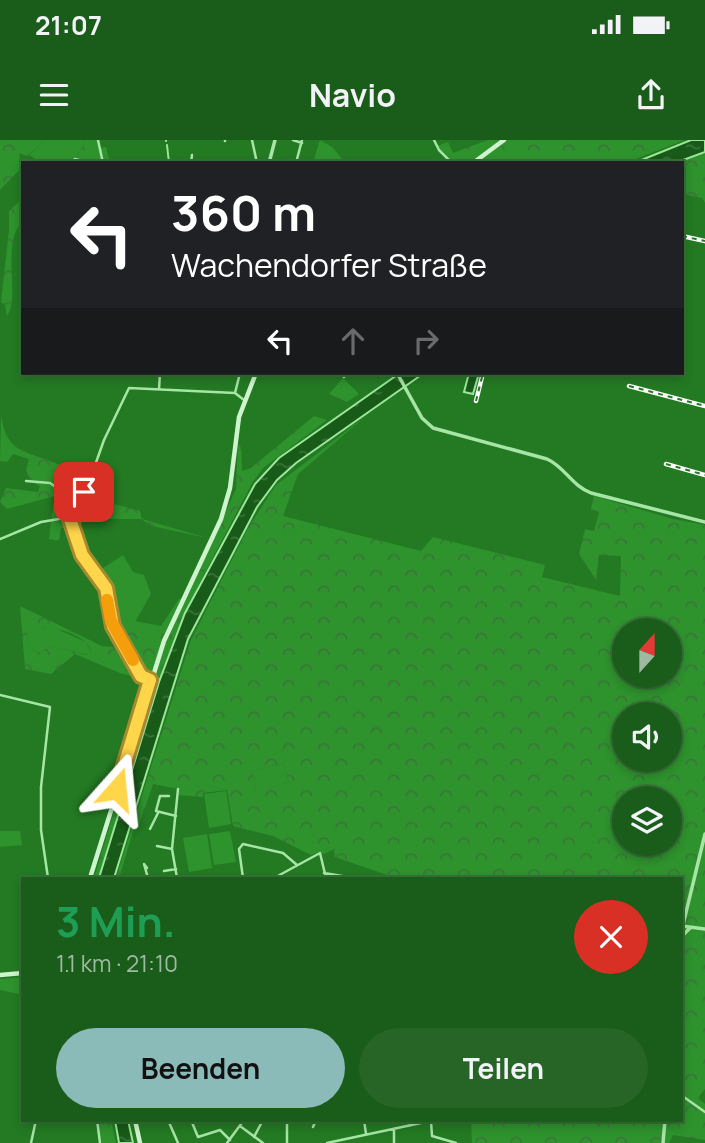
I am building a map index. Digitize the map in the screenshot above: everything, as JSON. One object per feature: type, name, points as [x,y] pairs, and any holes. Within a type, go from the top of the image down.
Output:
[{"type":"main road","points":[[476,161],[504,140]]},
{"type":"main road","points":[[90,877],[150,680],[175,614],[221,519],[230,488],[244,400],[255,375]]},
{"type":"main road","points":[[0,975],[21,972]]},
{"type":"main road","points":[[135,1122],[140,1143]]},
{"type":"street","points":[[98,140],[103,161]]},
{"type":"street","points":[[252,140],[257,161]]},
{"type":"street","points":[[270,161],[275,140]]},
{"type":"street","points":[[293,140],[302,141],[297,161]]},
{"type":"street","points":[[434,140],[450,161]]},
{"type":"street","points":[[191,161],[192,155]]},
{"type":"street","points":[[159,389],[160,375]]},
{"type":"street","points":[[235,393],[240,375]]},
{"type":"street","points":[[398,375],[422,418],[433,428],[547,459],[557,464],[574,484],[591,493],[705,522]]},
{"type":"street","points":[[0,539],[41,522],[70,519],[78,514],[104,440],[127,389],[235,393],[244,400]]},
{"type":"street","points":[[26,481],[56,485],[82,555],[106,588],[113,626],[141,676],[150,680]]},
{"type":"street","points":[[0,695],[50,707],[41,797],[41,830],[48,877]]},
{"type":"street","points":[[177,877],[172,849],[178,789]]},
{"type":"street","points":[[159,813],[156,808],[160,796],[169,796]]},
{"type":"street","points":[[159,813],[176,816]]},
{"type":"street","points":[[150,830],[159,813]]},
{"type":"street","points":[[683,922],[705,834]]},
{"type":"street","points":[[242,877],[239,849],[243,844],[283,853],[297,865]]},
{"type":"street","points":[[157,846],[172,849]]},
{"type":"street","points":[[276,877],[320,853],[326,877]]},
{"type":"street","points":[[147,868],[148,877]]},
{"type":"street","points":[[164,871],[176,869]]},
{"type":"street","points":[[324,873],[348,877]]},
{"type":"street","points":[[683,916],[687,909]]},
{"type":"street","points":[[683,925],[705,929]]},
{"type":"street","points":[[683,934],[692,927]]},
{"type":"street","points":[[683,1095],[705,1112]]},
{"type":"street","points":[[31,1143],[36,1122]]},
{"type":"street","points":[[97,1122],[100,1143]]},
{"type":"street","points":[[169,1122],[178,1143]]},
{"type":"street","points":[[192,1122],[198,1137],[220,1130],[229,1141],[243,1122]]},
{"type":"street","points":[[254,1137],[262,1122]]},
{"type":"street","points":[[287,1122],[287,1143]]},
{"type":"street","points":[[313,1127],[315,1122]]},
{"type":"street","points":[[364,1122],[366,1135]]},
{"type":"street","points":[[327,1143],[424,1122]]},
{"type":"street","points":[[433,1122],[432,1136],[456,1143]]},
{"type":"street","points":[[663,1143],[665,1122]]},
{"type":"street","points":[[240,1126],[263,1143]]},
{"type":"street","points":[[394,1129],[394,1143]]},
{"type":"green space","points":[[0,140],[45,140],[27,156],[19,153],[21,168],[0,190]]},
{"type":"green space","points":[[45,140],[86,140],[74,161],[39,161],[29,155]]},
{"type":"green space","points":[[86,140],[97,140],[99,148],[106,147],[110,161],[75,161]]},
{"type":"green space","points":[[320,140],[332,147],[344,161],[318,161],[314,159]]},
{"type":"green space","points":[[488,140],[685,140],[630,161],[453,161],[437,146],[448,142],[453,153]]},
{"type":"green space","points":[[705,152],[705,203],[702,198],[684,194],[684,161],[680,161]]},
{"type":"green space","points":[[21,200],[21,223],[13,242],[12,296],[7,316],[5,305],[1,302],[9,211]]},
{"type":"green space","points":[[343,378],[359,394],[347,402],[329,394]]},
{"type":"green space","points":[[1,416],[12,444],[39,457],[29,459],[13,454],[7,462],[0,461]]},
{"type":"green space","points":[[314,416],[327,420],[263,468],[252,483],[197,588],[159,682],[99,877],[94,877],[153,682],[120,673],[75,654],[51,674],[25,669],[20,606],[102,646],[123,648],[126,642],[113,617],[161,626],[179,599],[185,599],[188,594],[236,489],[238,443],[241,446],[242,471],[251,468]],"holes":[[[43,627],[64,631],[84,641],[91,652],[88,655],[50,646],[40,653],[28,647],[27,631],[36,634]]]},
{"type":"green space","points":[[366,416],[298,474],[283,516],[421,551],[433,537],[545,565],[542,577],[620,596],[621,556],[599,555],[596,580],[579,554],[585,529],[594,531],[599,512],[591,509],[594,496],[673,519],[705,525],[705,1089],[698,1098],[705,1104],[705,1140],[673,1135],[669,1143],[472,1143],[471,1122],[683,1122],[683,877],[393,877],[335,857],[334,849],[324,854],[318,852],[311,855],[273,836],[233,826],[227,790],[203,793],[203,797],[178,795],[178,789],[153,784],[138,828],[134,828],[119,877],[116,877],[191,640],[248,528],[276,485]],"holes":[[[283,763],[289,782],[256,790],[252,771]]]},
{"type":"green space","points":[[39,457],[60,465],[55,496],[7,509],[0,502],[6,488],[38,492],[40,486],[30,481],[26,470],[29,459]]},
{"type":"green space","points":[[60,465],[87,474],[87,478],[76,516],[51,521]]},
{"type":"green space","points":[[88,484],[104,491],[114,504],[140,511],[142,519],[207,538],[152,526],[141,519],[93,519],[77,505]]},
{"type":"green space","points":[[73,520],[73,527],[61,528],[59,541],[49,539],[51,521]]},
{"type":"green space","points":[[123,555],[133,572],[144,575],[151,594],[135,622],[112,617],[104,583],[97,572]]},
{"type":"green space","points":[[50,626],[86,642],[91,652],[89,655],[50,646],[40,653],[28,647],[27,631]]},
{"type":"green space","points":[[283,763],[289,782],[256,791],[252,771]]},
{"type":"green space","points":[[226,791],[231,824],[209,828],[204,794]]},
{"type":"green space","points":[[0,831],[20,831],[22,845],[0,847]]},
{"type":"green space","points":[[230,831],[236,862],[214,865],[209,834]]},
{"type":"green space","points":[[207,834],[212,868],[189,872],[183,838]]},
{"type":"green space","points":[[21,977],[21,995],[0,990],[0,979]]},
{"type":"green space","points":[[97,1122],[111,1122],[116,1143],[100,1143]]},
{"type":"water","points":[[691,140],[705,140],[705,152],[680,161],[639,161]]},
{"type":"water","points":[[397,375],[421,375],[296,463],[277,480],[257,507],[188,639],[114,877],[99,877],[159,682],[185,613],[255,484],[279,458]]},
{"type":"water","points":[[468,375],[478,375],[473,394],[464,392]]},
{"type":"water","points":[[115,1122],[128,1122],[133,1143],[119,1143]]},
{"type":"waterway","points":[[167,145],[169,161]]},
{"type":"railway","points":[[684,236],[705,241]]},
{"type":"railway","points":[[476,401],[482,375]]},
{"type":"railway","points":[[629,386],[705,406]]},
{"type":"railway","points":[[666,464],[705,475]]},
{"type":"slow traffic","points":[[107,600],[109,617],[133,660]]},
{"type":"route","points":[[84,492],[77,516],[70,519],[82,555],[106,588],[109,617],[113,626],[141,676],[150,680],[117,789]]}]
